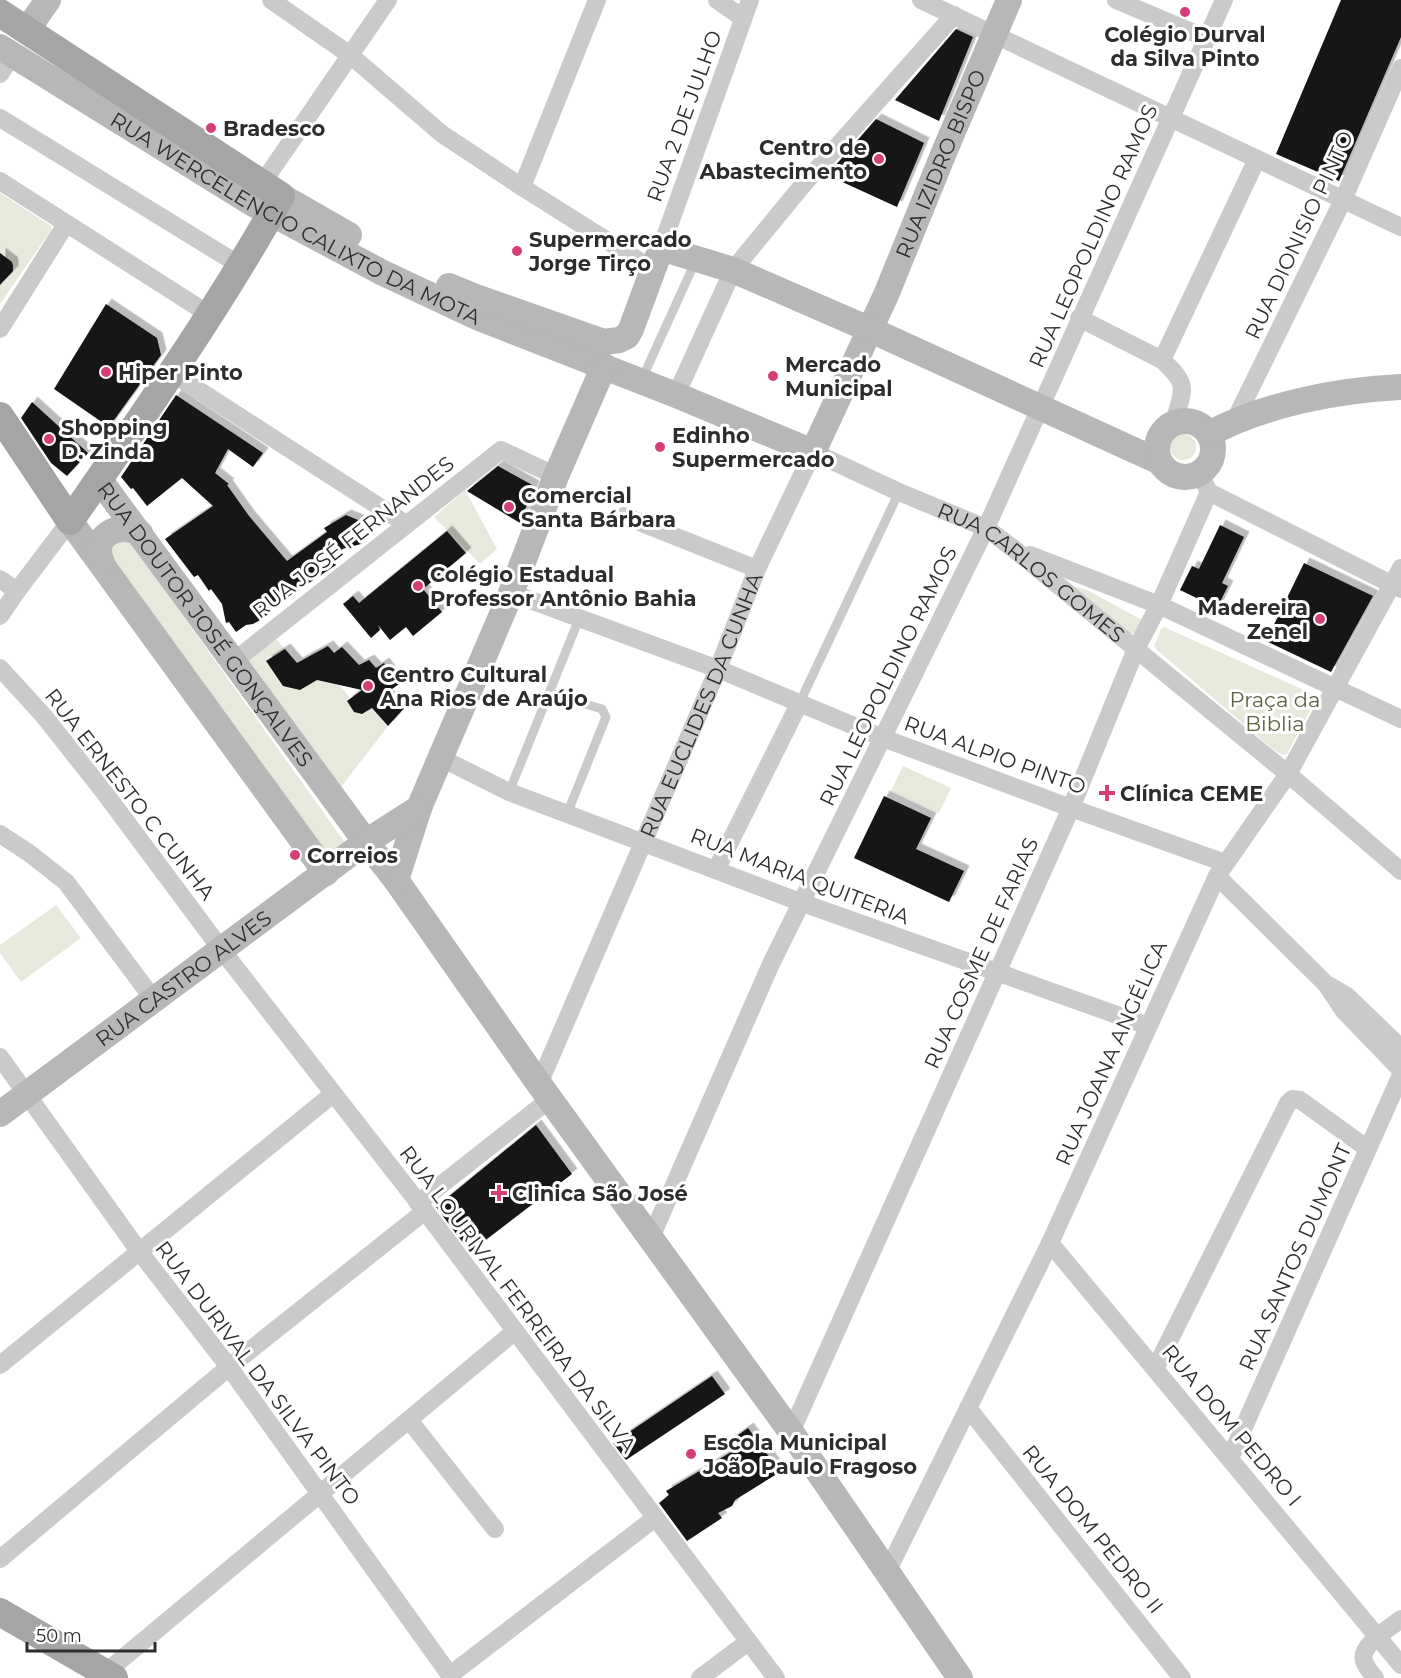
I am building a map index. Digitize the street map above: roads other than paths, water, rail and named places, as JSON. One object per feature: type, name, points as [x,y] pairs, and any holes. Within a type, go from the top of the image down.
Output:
[{"type":"main road","name":"RUA WERCELENCIO CALIXTO DA MOTA","points":[[0,13],[10,51],[266,199]]},
{"type":"main road","points":[[99,479],[172,374],[241,266],[266,199]]},
{"type":"main road","points":[[0,416],[70,521]]},
{"type":"main road","name":"RUA DOUTOR JOSÉ GONÇALVES","points":[[70,521],[99,479]]},
{"type":"main road","points":[[0,1612],[110,1675]]},
{"type":"street","points":[[10,51],[48,0]]},
{"type":"street","points":[[271,0],[350,55],[442,134],[522,187],[657,258],[696,260],[733,270],[871,330],[1160,462],[1173,475],[1191,477],[1204,482],[1397,587]]},
{"type":"street","points":[[266,199],[350,55],[388,0]]},
{"type":"street","points":[[522,187],[597,0]]},
{"type":"street","points":[[717,0],[743,18]]},
{"type":"street","name":"RUA 2 DE JULHO","points":[[657,258],[750,0]]},
{"type":"street","points":[[921,0],[1401,227]]},
{"type":"street","name":"RUA IZIDRO BISPO","points":[[871,330],[1009,0]]},
{"type":"street","points":[[1116,0],[1206,38]]},
{"type":"street","name":"RUA LEOPOLDINO RAMOS","points":[[650,1239],[800,902],[986,528],[1224,0]]},
{"type":"street","points":[[676,395],[733,270],[805,182],[954,15]]},
{"type":"street","name":"RUA DIONISIO PINTO","points":[[1235,420],[1342,200],[1401,68]]},
{"type":"street","points":[[0,118],[241,266]]},
{"type":"street","points":[[1162,360],[1257,159]]},
{"type":"street","points":[[0,181],[210,315]]},
{"type":"street","name":"RUA WERCELENCIO CALIXTO DA MOTA","points":[[266,199],[424,275],[476,297],[604,342],[619,340],[627,336],[657,258]]},
{"type":"street","name":"RUA WERCELENCIO CALIXTO DA MOTA","points":[[266,199],[383,273],[479,318],[604,366]]},
{"type":"street","points":[[0,329],[66,224]]},
{"type":"street","points":[[1079,318],[1162,360],[1180,377],[1183,385],[1174,423]]},
{"type":"street","name":"RUA EUCLIDES DA CUNHA","points":[[544,1091],[642,841],[718,669],[757,569],[871,330]]},
{"type":"street","points":[[396,880],[419,808],[511,592],[556,476],[604,366]]},
{"type":"street","name":"RUA CARLOS GOMES","points":[[604,366],[813,452],[898,492],[986,528],[1288,774],[1401,871]]},
{"type":"street","points":[[172,374],[406,524]]},
{"type":"street","points":[[1209,434],[1235,420],[1293,404],[1358,390],[1401,387]]},
{"type":"street","points":[[1160,462],[1157,444],[1166,428],[1174,423],[1190,421],[1204,428],[1209,434],[1213,451],[1204,482]]},
{"type":"street","name":"RUA JOSÉ FERNANDES","points":[[234,661],[501,450],[556,476]]},
{"type":"street","name":"RUA DOUTOR JOSÉ GONÇALVES","points":[[99,479],[396,880],[544,1091],[791,1432],[960,1678]]},
{"type":"street","name":"RUA COSME DE FARIAS","points":[[791,1432],[1071,808],[1136,649],[1159,605],[1204,482]]},
{"type":"street","points":[[624,516],[757,569]]},
{"type":"street","points":[[0,616],[70,521],[326,873]]},
{"type":"street","points":[[102,563],[98,552],[99,544],[106,536],[114,530],[125,528],[140,533]]},
{"type":"street","points":[[1014,549],[1159,605],[1401,719]]},
{"type":"street","name":"RUA JOANA ANGÉLICA","points":[[887,1572],[1050,1243],[1221,869],[1288,774],[1397,587],[1401,568]]},
{"type":"street","points":[[0,579],[17,591]]},
{"type":"street","name":"RUA ALPIO PINTO","points":[[511,592],[718,669],[883,738],[1071,808],[1221,869]]},
{"type":"street","name":"RUA ERNESTO C CUNHA","points":[[0,668],[43,715],[104,792],[221,950]]},
{"type":"street","points":[[717,870],[799,704]]},
{"type":"street","name":"RUA MARIA QUITERIA","points":[[441,758],[509,792],[567,814],[800,902],[1148,1026]]},
{"type":"street","name":"RUA CASTRO ALVES","points":[[0,1114],[366,842],[419,808]]},
{"type":"street","points":[[0,834],[66,882],[154,1000]]},
{"type":"street","points":[[1221,869],[1326,984],[1344,1011],[1401,1070]]},
{"type":"street","name":"RUA LOURIVAL FERREIRA DA SILVA","points":[[221,950],[421,1207],[777,1678]]},
{"type":"street","points":[[1326,984],[1347,996],[1401,1048]]},
{"type":"street","name":"RUA DURIVAL DA SILVA PINTO","points":[[0,1057],[139,1251],[229,1367],[451,1677]]},
{"type":"street","name":"RUA SANTOS DUMONT","points":[[1230,1458],[1401,1075]]},
{"type":"street","points":[[0,1559],[421,1207],[544,1091]]},
{"type":"street","points":[[0,1365],[333,1094]]},
{"type":"street","points":[[1155,1368],[1288,1103],[1292,1099],[1300,1100],[1368,1149]]},
{"type":"street","name":"RUA DOM PEDRO I","points":[[1050,1243],[1401,1665]]},
{"type":"street","points":[[110,1675],[320,1494],[514,1332]]},
{"type":"street","name":"RUA DOM PEDRO II","points":[[968,1408],[1182,1678]]},
{"type":"street","points":[[409,1420],[495,1529]]},
{"type":"street","points":[[451,1677],[655,1518]]},
{"type":"street","points":[[1375,1678],[1365,1662],[1366,1647],[1401,1619]]},
{"type":"street","points":[[700,1678],[748,1642]]},
{"type":"lane","points":[[641,381],[696,260]]},
{"type":"lane","points":[[799,704],[898,492]]},
{"type":"lane","points":[[509,792],[579,619]]},
{"type":"lane","points":[[549,693],[602,709],[606,713],[567,814]]},
{"type":"place","name":"Colégio Durval da Silva Pinto","points":[[1185,12]]},
{"type":"place","name":"Bradesco","points":[[211,128]]},
{"type":"place","name":"Centro de Abastecimento","points":[[879,159]]},
{"type":"place","name":"Supermercado Jorge Tirço","points":[[517,251]]},
{"type":"place","name":"Hiper Pinto","points":[[106,372]]},
{"type":"place","name":"Mercado Municipal","points":[[773,376]]},
{"type":"place","name":"Shopping D. Zinda","points":[[49,439]]},
{"type":"place","name":"Edinho Supermercado","points":[[660,447]]},
{"type":"place","name":"Comercial Santa Bárbara","points":[[509,507]]},
{"type":"place","name":"Colégio Estadual Professor Antônio Bahia","points":[[418,586]]},
{"type":"place","name":"Madereira Zenel","points":[[1320,619]]},
{"type":"place","name":"Centro Cultural Ana Rios de Araújo","points":[[368,686]]},
{"type":"place","name":"Clínica CEME","points":[[1107,793]]},
{"type":"place","name":"Correios","points":[[295,855]]},
{"type":"place","name":"Clinica São José","points":[[499,1193]]},
{"type":"place","name":"Escola Municipal João Paulo Fragoso","points":[[691,1454]]},
{"type":"park label","name":"Praça da Biblia","points":[[1275,711]]}]
